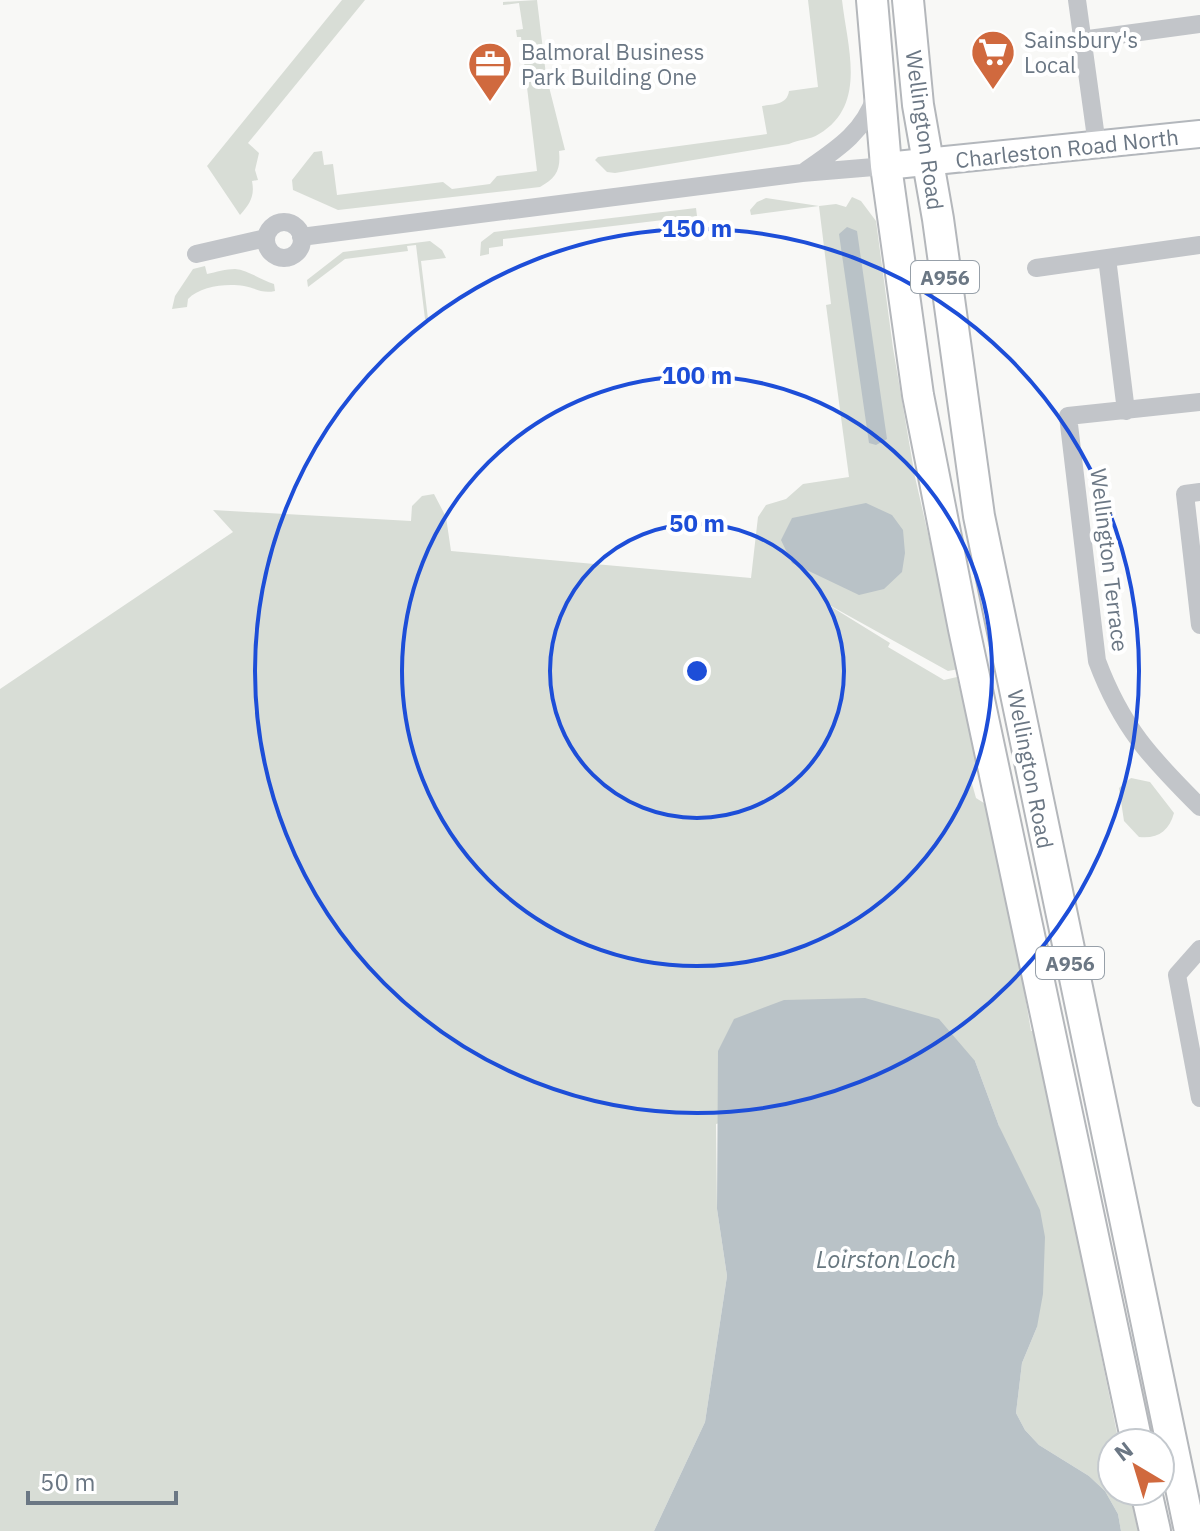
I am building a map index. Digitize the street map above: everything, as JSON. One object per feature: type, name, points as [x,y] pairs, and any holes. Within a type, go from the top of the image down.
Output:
[{"type":"main road","name":"Wellington Road","points":[[872,0],[886,166],[932,473],[1134,1427]]},
{"type":"main road","name":"Wellington Road","points":[[908,0],[918,105],[938,219],[979,516],[1186,1470],[1190,1531]]},
{"type":"main road","points":[[1150,1507],[1155,1531]]},
{"type":"street","points":[[1077,0],[1097,145]]},
{"type":"street","points":[[1081,40],[1200,24]]},
{"type":"street","points":[[802,173],[859,128],[870,115],[879,83]]},
{"type":"street","name":"Charleston Road North","points":[[886,166],[1200,134]]},
{"type":"street","points":[[301,237],[802,173],[886,166]]},
{"type":"street","points":[[285,223],[295,227],[301,237],[298,251],[286,258],[271,253],[266,238],[270,229],[285,223]]},
{"type":"street","points":[[196,254],[266,238]]},
{"type":"street","points":[[1036,268],[1200,245]]},
{"type":"street","points":[[1107,258],[1126,411]]},
{"type":"street","name":"Wellington Terrace","points":[[1200,402],[1068,416],[1097,661],[1110,695],[1149,755],[1200,807]]},
{"type":"street","points":[[1200,492],[1185,494],[1200,625]]},
{"type":"street","points":[[1200,949],[1177,975],[1200,1098]]},
{"type":"shaded area","points":[[342,0],[365,0],[248,143],[259,153],[255,170],[258,180],[252,181],[251,200],[240,215],[207,166]]},
{"type":"shaded area","points":[[537,0],[546,75],[565,150],[559,151],[558,168],[550,180],[540,187],[338,210],[293,190],[292,180],[314,152],[322,151],[324,165],[333,164],[337,195],[443,182],[452,189],[490,184],[497,176],[537,171],[521,37],[517,37],[516,30],[523,29],[519,3],[503,5],[503,2]]},
{"type":"shaded area","points":[[808,0],[842,0],[850,55],[849,91],[844,107],[834,122],[819,134],[789,144],[615,173],[607,172],[595,160],[598,157],[767,134],[762,106],[783,101],[789,91],[818,87]]},
{"type":"shaded area","points":[[852,197],[861,201],[876,221],[915,477],[959,669],[948,671],[822,601],[890,643],[888,647],[944,680],[957,677],[978,766],[971,780],[976,798],[987,805],[1031,1031],[1035,1031],[1116,1427],[1096,1427],[1096,1483],[1039,1445],[1025,1430],[1016,1413],[1022,1363],[1037,1327],[999,1126],[975,1061],[716,1124],[717,1209],[727,1276],[705,1422],[654,1531],[0,1531],[0,689],[233,532],[213,510],[411,521],[412,506],[422,496],[434,494],[446,517],[451,551],[751,578],[758,517],[766,505],[786,499],[803,484],[849,477],[826,305],[831,304],[819,206],[836,204],[846,207]]},
{"type":"shaded area","points":[[766,198],[819,206],[751,215],[750,210]]},
{"type":"shaded area","points":[[696,208],[697,216],[503,239],[503,246],[489,248],[489,254],[480,256],[481,242],[494,232]]},
{"type":"shaded area","points":[[430,241],[442,250],[446,258],[421,261],[428,319],[425,319],[416,245],[407,246],[408,251],[345,259],[308,287],[307,280],[343,252]]},
{"type":"shaded area","points":[[205,266],[207,274],[232,269],[245,271],[274,284],[275,291],[237,285],[214,286],[193,295],[188,299],[187,307],[172,309],[175,296],[193,269]]},
{"type":"shaded area","points":[[1131,778],[1150,782],[1174,813],[1166,829],[1157,835],[1139,837],[1124,821],[1119,788]]},
{"type":"shaded area","points":[[1114,1507],[1133,1507],[1138,1531],[1121,1531]]},
{"type":"water","points":[[847,227],[857,231],[887,439],[876,445],[869,443],[839,234]]},
{"type":"water","points":[[866,503],[892,515],[903,530],[905,553],[902,572],[884,589],[859,595],[792,563],[781,540],[792,518]]},
{"type":"water","name":"Loirston Loch","points":[[865,998],[939,1019],[975,1061],[999,1126],[1040,1210],[1045,1237],[1043,1294],[1037,1327],[1022,1363],[1016,1413],[1025,1430],[1039,1445],[1096,1483],[1096,1507],[1114,1507],[1121,1531],[654,1531],[705,1422],[727,1276],[717,1209],[718,1051],[734,1019],[784,1000]]},
{"type":"place","name":"Sainsbury's Local","points":[[993,91]]},
{"type":"place","name":"Balmoral Business Park Building One","points":[[490,103]]}]
